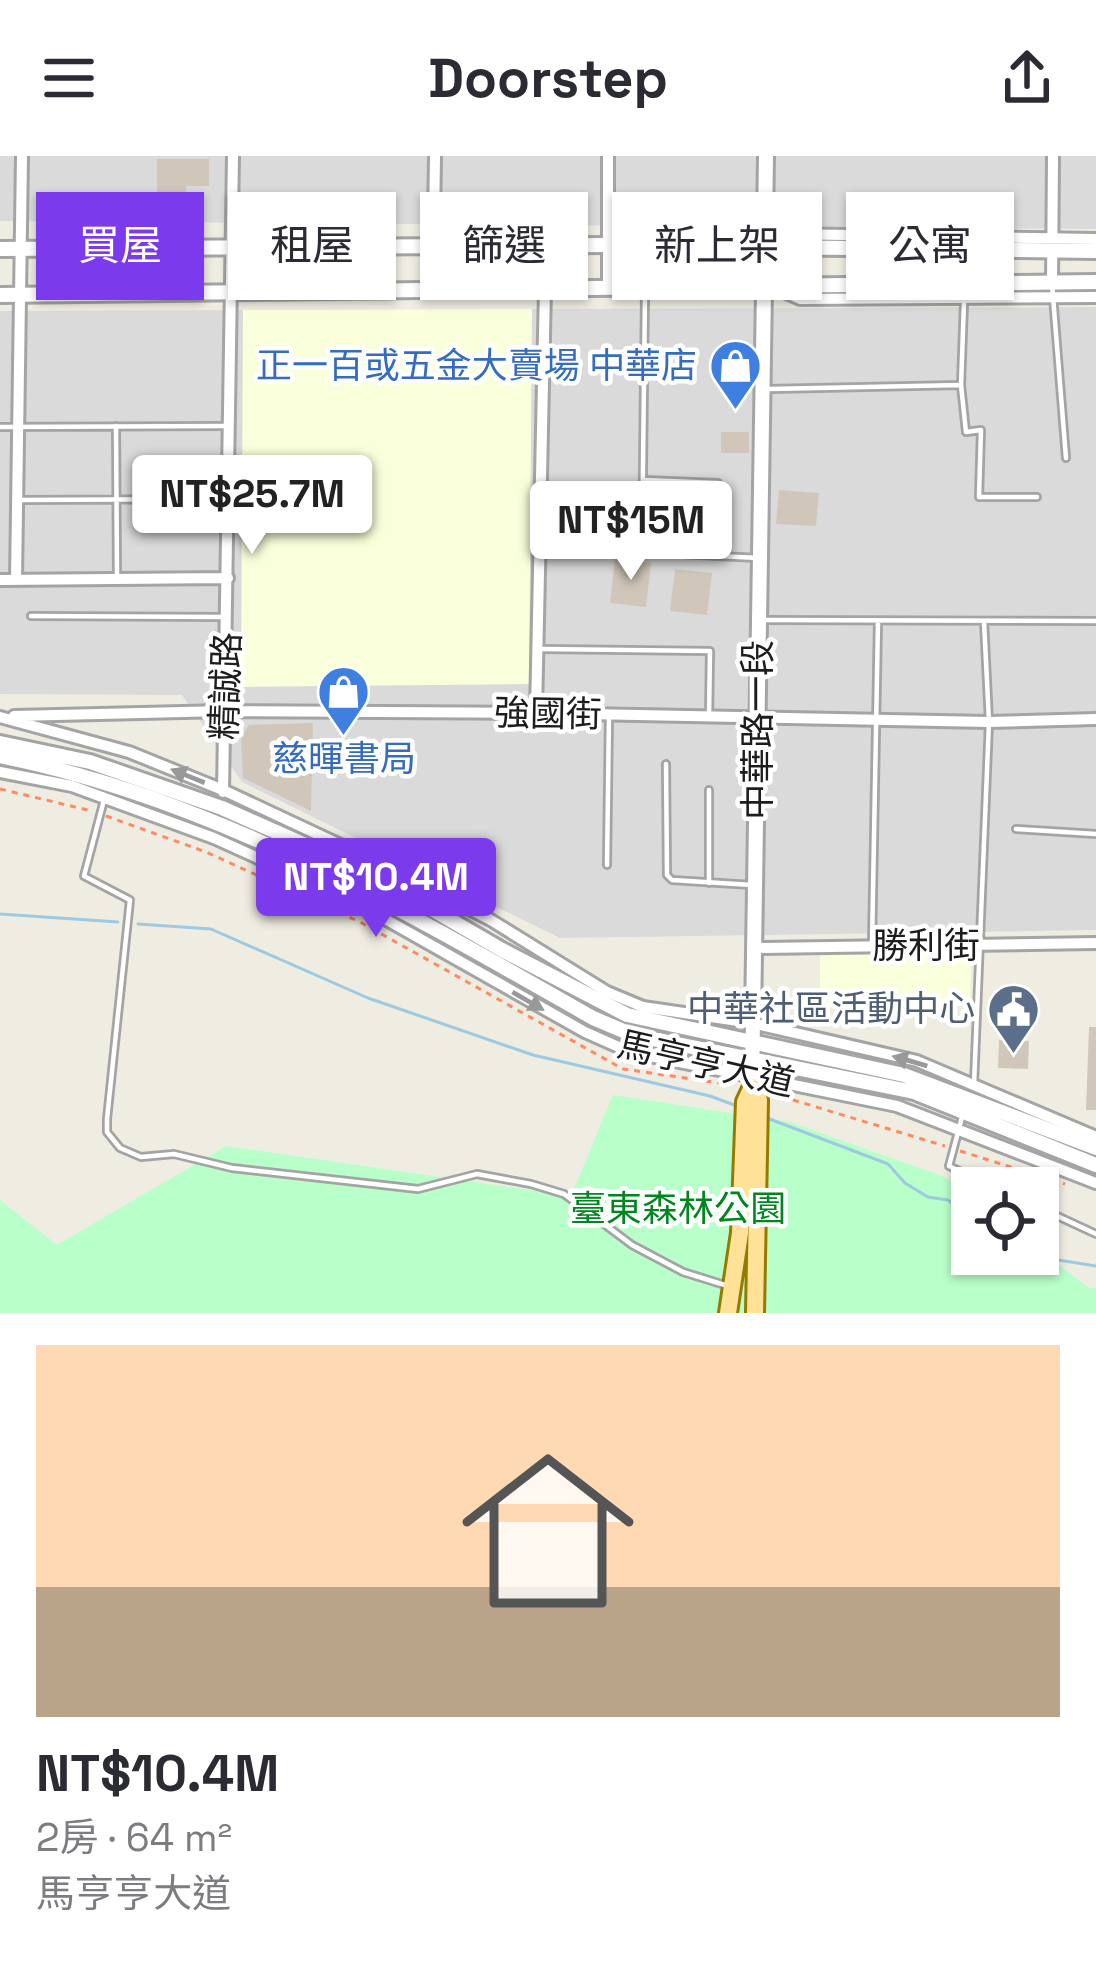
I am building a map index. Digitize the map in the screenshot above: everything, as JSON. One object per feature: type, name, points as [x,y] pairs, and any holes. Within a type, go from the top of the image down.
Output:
[{"type":"main road","points":[[728,1313],[740,1233],[746,1102],[752,1074]]},
{"type":"main road","points":[[752,1074],[758,1100],[755,1313]]},
{"type":"street","points":[[16,580],[22,156]]},
{"type":"street","name":"精誠路","points":[[233,156],[233,192]]},
{"type":"street","points":[[435,156],[435,192]]},
{"type":"street","points":[[608,156],[608,287]]},
{"type":"street","name":"中華路一段","points":[[765,192],[766,156]]},
{"type":"street","points":[[1053,156],[1053,291]]},
{"type":"street","points":[[822,234],[921,233],[1096,250]]},
{"type":"street","points":[[1014,245],[1096,238]]},
{"type":"street","points":[[588,245],[612,245]]},
{"type":"street","points":[[0,249],[228,248]]},
{"type":"street","points":[[1014,294],[1096,282]]},
{"type":"street","points":[[588,287],[612,287]]},
{"type":"street","points":[[1014,289],[1096,297]]},
{"type":"street","points":[[0,296],[228,290]]},
{"type":"street","name":"精誠路","points":[[206,852],[218,823],[223,790],[231,300]]},
{"type":"street","points":[[536,712],[545,300]]},
{"type":"street","name":"中華路一段","points":[[752,1074],[764,300]]},
{"type":"street","points":[[0,580],[228,578]]},
{"type":"street","name":"強國街","points":[[0,717],[226,711],[989,722],[1096,719]]},
{"type":"street","name":"馬亨亨大道","points":[[0,717],[113,748],[223,790],[376,869],[605,997],[627,1015],[904,1075],[1096,1148]]},
{"type":"street","name":"馬亨亨大道","points":[[0,743],[218,823],[633,1035],[752,1074],[969,1098],[1096,1137]]},
{"type":"street","points":[[107,783],[113,748]]},
{"type":"street","name":"馬亨亨大道","points":[[0,756],[70,770],[218,823],[376,869]]},
{"type":"street","name":"馬亨亨大道","points":[[0,772],[72,786],[107,783]]},
{"type":"street","name":"馬亨亨大道","points":[[358,895],[584,1032],[630,1052],[897,1106],[1096,1183]]},
{"type":"street","name":"勝利街","points":[[755,948],[1096,944]]},
{"type":"street","name":"馬亨亨大道","points":[[605,997],[752,1023],[917,1061],[969,1098],[1096,1165]]},
{"type":"street","points":[[584,1032],[593,1018]]},
{"type":"lane","points":[[1053,291],[1066,458]]},
{"type":"lane","points":[[642,552],[645,300]]},
{"type":"lane","points":[[964,300],[961,385],[966,432],[981,430],[979,497],[1036,497]]},
{"type":"lane","points":[[761,389],[961,385]]},
{"type":"lane","points":[[116,426],[117,580]]},
{"type":"lane","points":[[0,427],[230,426]]},
{"type":"lane","points":[[643,480],[718,483]]},
{"type":"lane","points":[[16,500],[229,499]]},
{"type":"lane","points":[[540,536],[642,552],[758,558]]},
{"type":"lane","points":[[31,616],[228,617]]},
{"type":"lane","points":[[758,620],[1096,620]]},
{"type":"lane","points":[[872,946],[878,620]]},
{"type":"lane","points":[[951,1167],[948,1159],[969,1098],[982,946],[989,722],[985,621]]},
{"type":"lane","points":[[537,649],[710,651],[709,717]]},
{"type":"lane","points":[[607,865],[609,715]]},
{"type":"lane","points":[[667,764],[667,875],[672,880],[758,886]]},
{"type":"lane","points":[[107,783],[84,876],[130,900],[107,1119],[107,1132],[120,1148],[141,1157],[174,1154],[232,1168],[418,1189],[477,1174],[531,1184],[564,1194],[632,1245],[683,1272],[731,1287]]},
{"type":"lane","points":[[709,790],[710,883]]},
{"type":"lane","points":[[1016,829],[1096,834]]},
{"type":"lane","points":[[1059,1217],[1096,1234]]},
{"type":"path","points":[[0,789],[100,813],[206,852],[360,922],[623,1069],[752,1074],[952,1148],[1077,1186]]},
{"type":"shaded area","points":[[0,156],[1096,156],[1096,229],[1014,228],[1014,192],[846,192],[846,227],[822,227],[822,192],[612,192],[612,225],[588,225],[588,192],[420,192],[420,224],[396,224],[396,192],[228,192],[228,223],[204,222],[204,192],[36,192],[36,221],[0,221]]},
{"type":"shaded area","points":[[1096,307],[1096,930],[560,938],[242,782],[182,695],[0,694],[0,311]]},
{"type":"shaded area","points":[[532,309],[529,684],[241,687],[243,310]]},
{"type":"shaded area","points":[[820,954],[971,955],[970,1005],[820,1004]]},
{"type":"green space","name":"臺東森林公園","points":[[613,1095],[790,1122],[951,1182],[951,1275],[1059,1275],[1059,1265],[1096,1289],[1096,1313],[0,1313],[0,1200],[57,1245],[226,1146],[571,1196]]},
{"type":"building","points":[[157,159],[209,159],[209,186],[157,192]]},
{"type":"building","points":[[721,432],[749,432],[749,453],[721,453]]},
{"type":"building","points":[[779,490],[819,493],[816,526],[776,524]]},
{"type":"building","points":[[615,559],[651,563],[646,607],[610,603]]},
{"type":"building","points":[[675,569],[712,573],[707,615],[670,611]]},
{"type":"building","points":[[313,723],[311,811],[243,778],[241,736],[249,725]]},
{"type":"building","points":[[1089,1027],[1096,1027],[1096,1110],[1086,1110]]},
{"type":"building","name":"中華社區活動中心","points":[[999,1040],[1029,1041],[1028,1069],[998,1068]]},
{"type":"waterway","points":[[0,914],[118,922]]},
{"type":"waterway","points":[[138,924],[211,929],[368,998],[533,1055],[737,1106]]},
{"type":"waterway","points":[[767,1118],[888,1164],[905,1183],[928,1197],[951,1202]]},
{"type":"waterway","points":[[1059,1260],[1096,1266]]},
{"type":"place","name":"正一百或五金大賣場 中華店","points":[[736,412]]},
{"type":"place","name":"慈暉書局","points":[[344,737]]},
{"type":"place","name":"中華社區活動中心","points":[[1014,1055]]}]
